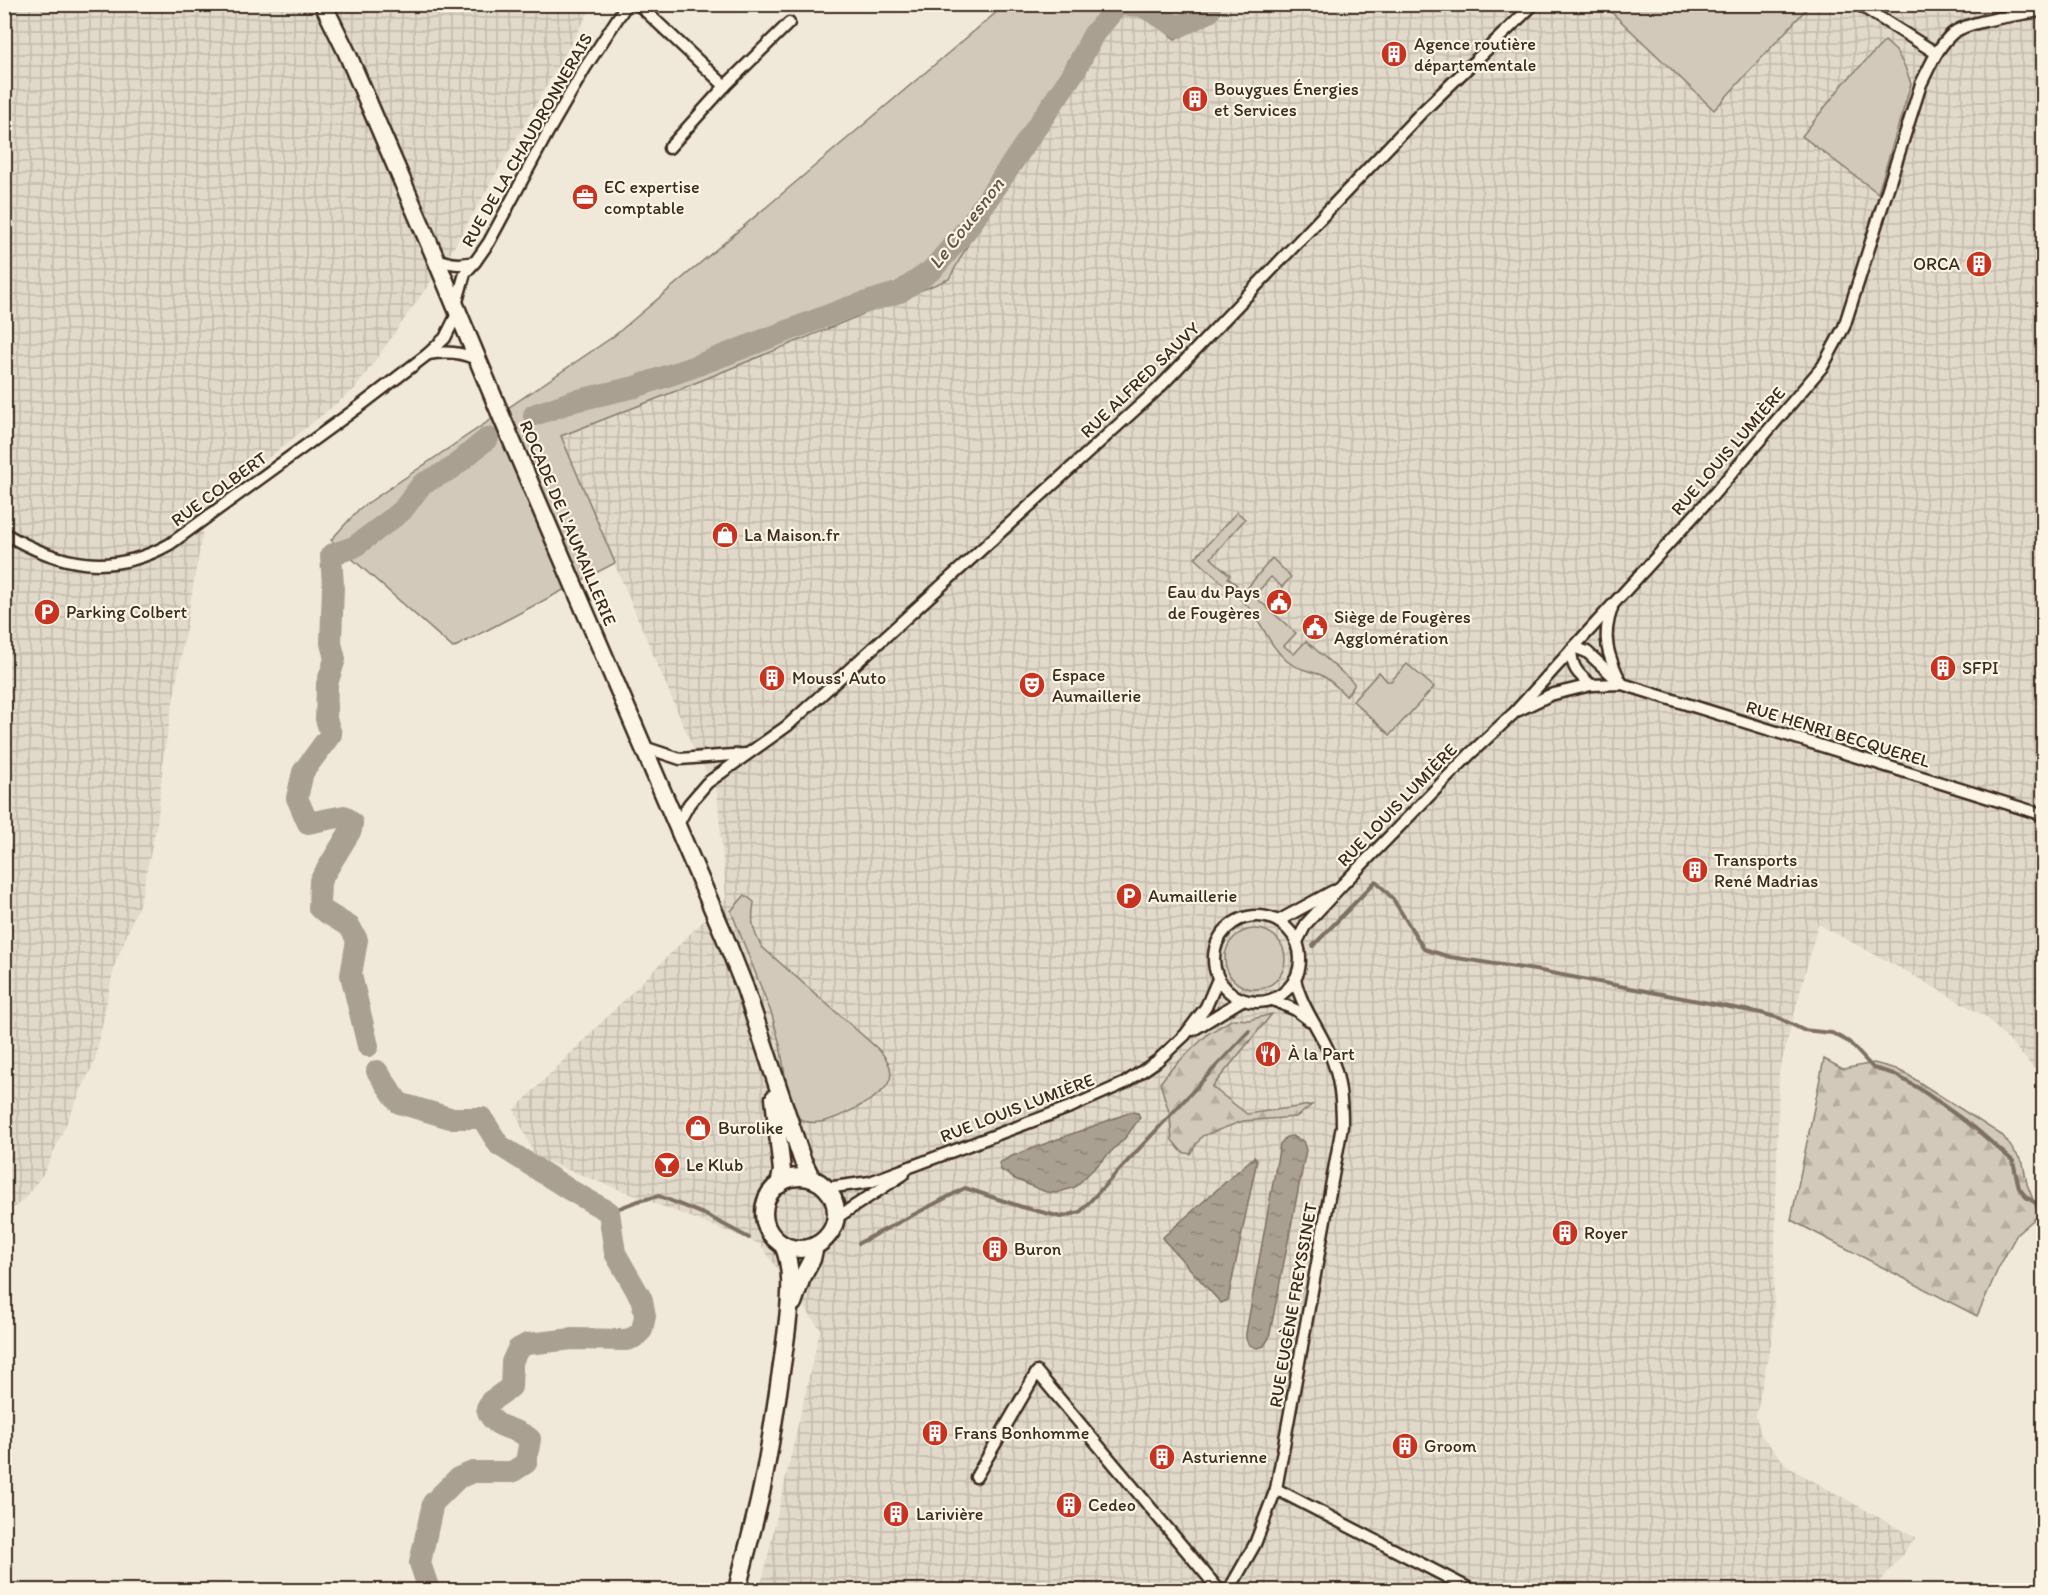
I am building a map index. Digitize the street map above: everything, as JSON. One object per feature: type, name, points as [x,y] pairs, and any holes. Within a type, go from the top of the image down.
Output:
[{"type":"main road","name":"ROCADE DE L'AUMAILLERIE","points":[[323,4],[435,257],[644,747],[745,988],[802,1159],[819,1184]]},
{"type":"main road","name":"ROCADE DE L'AUMAILLERIE","points":[[768,1061],[782,1171],[779,1185]]},
{"type":"main road","points":[[795,1178],[819,1184],[832,1197],[836,1207],[836,1218],[832,1230],[825,1240],[815,1246],[793,1249],[783,1245],[767,1227],[766,1204],[771,1193],[779,1185],[795,1178]]},
{"type":"main road","points":[[737,1590],[760,1496],[777,1400],[788,1318],[789,1272],[787,1253],[783,1245]]},
{"type":"main road","points":[[788,1318],[815,1246]]},
{"type":"street","name":"RUE DE LA CHAUDRONNERAIS","points":[[457,309],[465,273],[489,242],[585,68],[627,4]]},
{"type":"street","points":[[638,4],[725,86]]},
{"type":"street","name":"RUE ALFRED SAUVY","points":[[677,826],[689,804],[706,783],[787,726],[1158,389],[1421,113],[1534,4]]},
{"type":"street","points":[[1858,4],[1936,52]]},
{"type":"street","name":"RUE LOUIS LUMIÈRE","points":[[1297,942],[1306,924],[1470,754],[1514,713],[1714,494],[1823,366],[1844,327],[1921,84],[1936,52],[1954,32],[1972,24],[2043,10]]},
{"type":"street","points":[[669,147],[725,86],[789,23]]},
{"type":"street","name":"RUE DE LA CHAUDRONNERAIS","points":[[435,257],[458,265],[475,262]]},
{"type":"street","name":"RUE COLBERT","points":[[4,533],[28,547],[53,557],[80,563],[100,565],[123,563],[151,555],[170,544],[428,354],[452,328],[457,309]]},
{"type":"street","points":[[428,354],[447,351],[478,360]]},
{"type":"street","points":[[1613,604],[1607,624],[1606,644],[1609,659],[1622,684]]},
{"type":"street","points":[[1573,648],[1572,664],[1591,685]]},
{"type":"street","name":"RUE HENRI BECQUEREL","points":[[1573,648],[1587,652],[1622,684]]},
{"type":"street","name":"RUE HENRI BECQUEREL","points":[[1514,713],[1550,695],[1591,685],[1622,684],[2043,815]]},
{"type":"street","name":"RUE ALFRED SAUVY","points":[[644,747],[680,759],[746,754]]},
{"type":"street","name":"RUE LOUIS LUMIÈRE","points":[[1278,921],[1344,884]]},
{"type":"street","points":[[1260,916],[1278,921],[1297,942],[1300,961],[1295,979],[1290,988],[1273,1000],[1263,1002],[1242,1000],[1224,988],[1218,979],[1214,968],[1215,945],[1225,929],[1241,919],[1260,916]]},
{"type":"street","name":"RUE LOUIS LUMIÈRE","points":[[819,1184],[870,1182],[1125,1083],[1157,1061],[1185,1035],[1206,1007],[1218,979]]},
{"type":"street","name":"RUE EUGÈNE FREYSSINET","points":[[1229,1590],[1255,1544],[1276,1489],[1342,1126],[1341,1095],[1335,1066],[1329,1050],[1311,1022],[1295,979]]},
{"type":"street","name":"RUE LOUIS LUMIÈRE","points":[[1185,1035],[1242,1000]]},
{"type":"street","name":"RUE EUGÈNE FREYSSINET","points":[[1273,1000],[1296,1010],[1311,1022]]},
{"type":"street","name":"RUE LOUIS LUMIÈRE","points":[[836,1218],[917,1165]]},
{"type":"street","points":[[976,1477],[1037,1372],[1219,1590]]},
{"type":"street","points":[[1276,1489],[1472,1590]]},
{"type":"shaded area","points":[[1218,4],[2043,5],[2043,1097],[2036,1090],[2036,1071],[1986,1017],[1818,924],[1779,1072],[1773,1332],[1756,1416],[1761,1435],[1788,1467],[1916,1538],[1873,1590],[760,1590],[820,1329],[760,1244],[535,1157],[514,1110],[726,898],[717,791],[693,748],[560,436],[661,397],[1072,54],[1097,45],[1113,11],[1123,5],[1132,5],[1175,39],[1217,14]]},
{"type":"shaded area","points":[[5,5],[593,5],[450,254],[356,388],[207,507],[163,759],[158,818],[140,902],[114,967],[95,1060],[44,1173],[24,1199],[5,1215]]},
{"type":"green space","points":[[1005,5],[1123,5],[1113,11],[1097,45],[1072,54],[949,279],[561,436],[615,563],[453,648],[331,540],[359,509],[614,336]]},
{"type":"green space","points":[[1132,5],[1218,5],[1217,14],[1175,39]]},
{"type":"green space","points":[[1604,5],[1810,5],[1714,110]]},
{"type":"green space","points":[[1885,41],[1896,51],[1911,84],[1878,193],[1802,136],[1844,83]]},
{"type":"green space","points":[[1237,512],[1245,519],[1211,558],[1230,575],[1228,578],[1237,585],[1230,590],[1195,558]]},
{"type":"green space","points":[[1272,558],[1291,577],[1282,587],[1271,577],[1254,596],[1296,633],[1284,646],[1294,654],[1306,641],[1354,683],[1346,696],[1325,677],[1287,661],[1273,646],[1253,612],[1239,598]]},
{"type":"green space","points":[[1407,664],[1434,687],[1390,735],[1353,701],[1379,672],[1387,681],[1391,681]]},
{"type":"green space","points":[[745,895],[754,902],[753,925],[762,947],[886,1058],[891,1075],[888,1083],[884,1090],[868,1102],[824,1121],[806,1121],[798,1118],[791,1111],[780,1045],[772,1015],[731,911]]},
{"type":"green space","points":[[1249,929],[1261,929],[1272,934],[1280,942],[1285,959],[1283,971],[1272,984],[1261,989],[1249,989],[1238,984],[1230,976],[1225,965],[1225,953],[1230,942],[1238,934]]},
{"type":"green space","points":[[1272,1014],[1212,1087],[1247,1114],[1312,1105],[1296,1117],[1243,1121],[1202,1136],[1190,1154],[1182,1152],[1172,1140],[1170,1115],[1160,1083],[1170,1070],[1209,1033],[1233,1019],[1249,1020]]},
{"type":"green space","points":[[1824,1059],[1843,1069],[1874,1063],[1908,1075],[2003,1136],[2023,1163],[2027,1184],[2039,1215],[2017,1234],[1977,1316],[1791,1220]]},
{"type":"water","points":[[1131,1112],[1138,1113],[1140,1118],[1125,1138],[1075,1187],[1056,1193],[1046,1192],[1015,1179],[1001,1170],[999,1163],[1012,1156]]},
{"type":"water","points":[[1292,1136],[1303,1141],[1306,1150],[1269,1338],[1264,1346],[1258,1348],[1248,1343],[1246,1333],[1280,1144],[1286,1137]]},
{"type":"water","points":[[1254,1157],[1257,1160],[1228,1300],[1221,1303],[1162,1238]]},
{"type":"waterway","name":"Le Couesnon","points":[[534,415],[574,401],[635,387],[847,308],[900,292],[932,270],[968,228],[1076,69],[1093,35],[1118,5],[1142,6],[1178,27],[1209,12],[1211,4]]},
{"type":"waterway","name":"Le Couesnon","points":[[368,1046],[351,975],[357,940],[350,927],[319,908],[320,881],[351,830],[352,823],[344,816],[308,823],[297,798],[303,772],[331,734],[326,719],[327,684],[335,659],[331,643],[333,586],[331,555],[354,547],[402,511],[422,484],[451,469],[488,438]]},
{"type":"waterway","points":[[1313,946],[1376,881],[1393,899],[1424,949],[1450,957],[1541,971],[1761,1013],[1779,1018],[1803,1030],[1832,1033],[1849,1042],[1873,1068],[1894,1074],[1920,1089],[1976,1129],[2013,1161],[2019,1188],[2026,1197],[2044,1208]]},
{"type":"waterway","points":[[859,1243],[965,1188],[1061,1217],[1080,1212],[1249,1031]]},
{"type":"waterway","name":"Le Couesnon","points":[[377,1071],[399,1103],[450,1118],[482,1118],[499,1145],[609,1212],[615,1253],[642,1300],[645,1316],[642,1330],[635,1337],[626,1340],[573,1339],[527,1344],[518,1349],[512,1362],[511,1387],[491,1401],[487,1408],[494,1421],[530,1439],[526,1463],[512,1472],[473,1472],[458,1478],[433,1503],[420,1563],[429,1590]]},
{"type":"waterway","points":[[609,1212],[659,1196],[706,1215],[749,1238]]},
{"type":"place","name":"Agence routière départementale","points":[[1394,54]]},
{"type":"place","name":"Bouygues Énergies et Services","points":[[1195,99]]},
{"type":"place","name":"EC expertise comptable","points":[[585,197]]},
{"type":"place","name":"ORCA","points":[[1979,264]]},
{"type":"place","name":"La Maison.fr","points":[[725,535]]},
{"type":"place","name":"Eau du Pays de Fougères","points":[[1279,602]]},
{"type":"place","name":"Parking Colbert","points":[[47,612]]},
{"type":"place","name":"Siège de Fougères Agglomération","points":[[1315,627]]},
{"type":"place","name":"SFPI","points":[[1943,668]]},
{"type":"place","name":"Mouss' Auto","points":[[772,678]]},
{"type":"place","name":"Espace Aumaillerie","points":[[1032,685]]},
{"type":"place","name":"Transports René Madrias","points":[[1695,870]]},
{"type":"place","name":"Aumaillerie","points":[[1129,896]]},
{"type":"place","name":"À la Part","points":[[1268,1054]]},
{"type":"place","name":"Burolike","points":[[698,1128]]},
{"type":"place","name":"Le Klub","points":[[667,1165]]},
{"type":"place","name":"Royer","points":[[1565,1233]]},
{"type":"place","name":"Buron","points":[[995,1249]]},
{"type":"place","name":"Frans Bonhomme","points":[[935,1433]]},
{"type":"place","name":"Groom","points":[[1405,1446]]},
{"type":"place","name":"Asturienne","points":[[1162,1457]]},
{"type":"place","name":"Cedeo","points":[[1069,1505]]},
{"type":"place","name":"Larivière","points":[[896,1514]]}]
